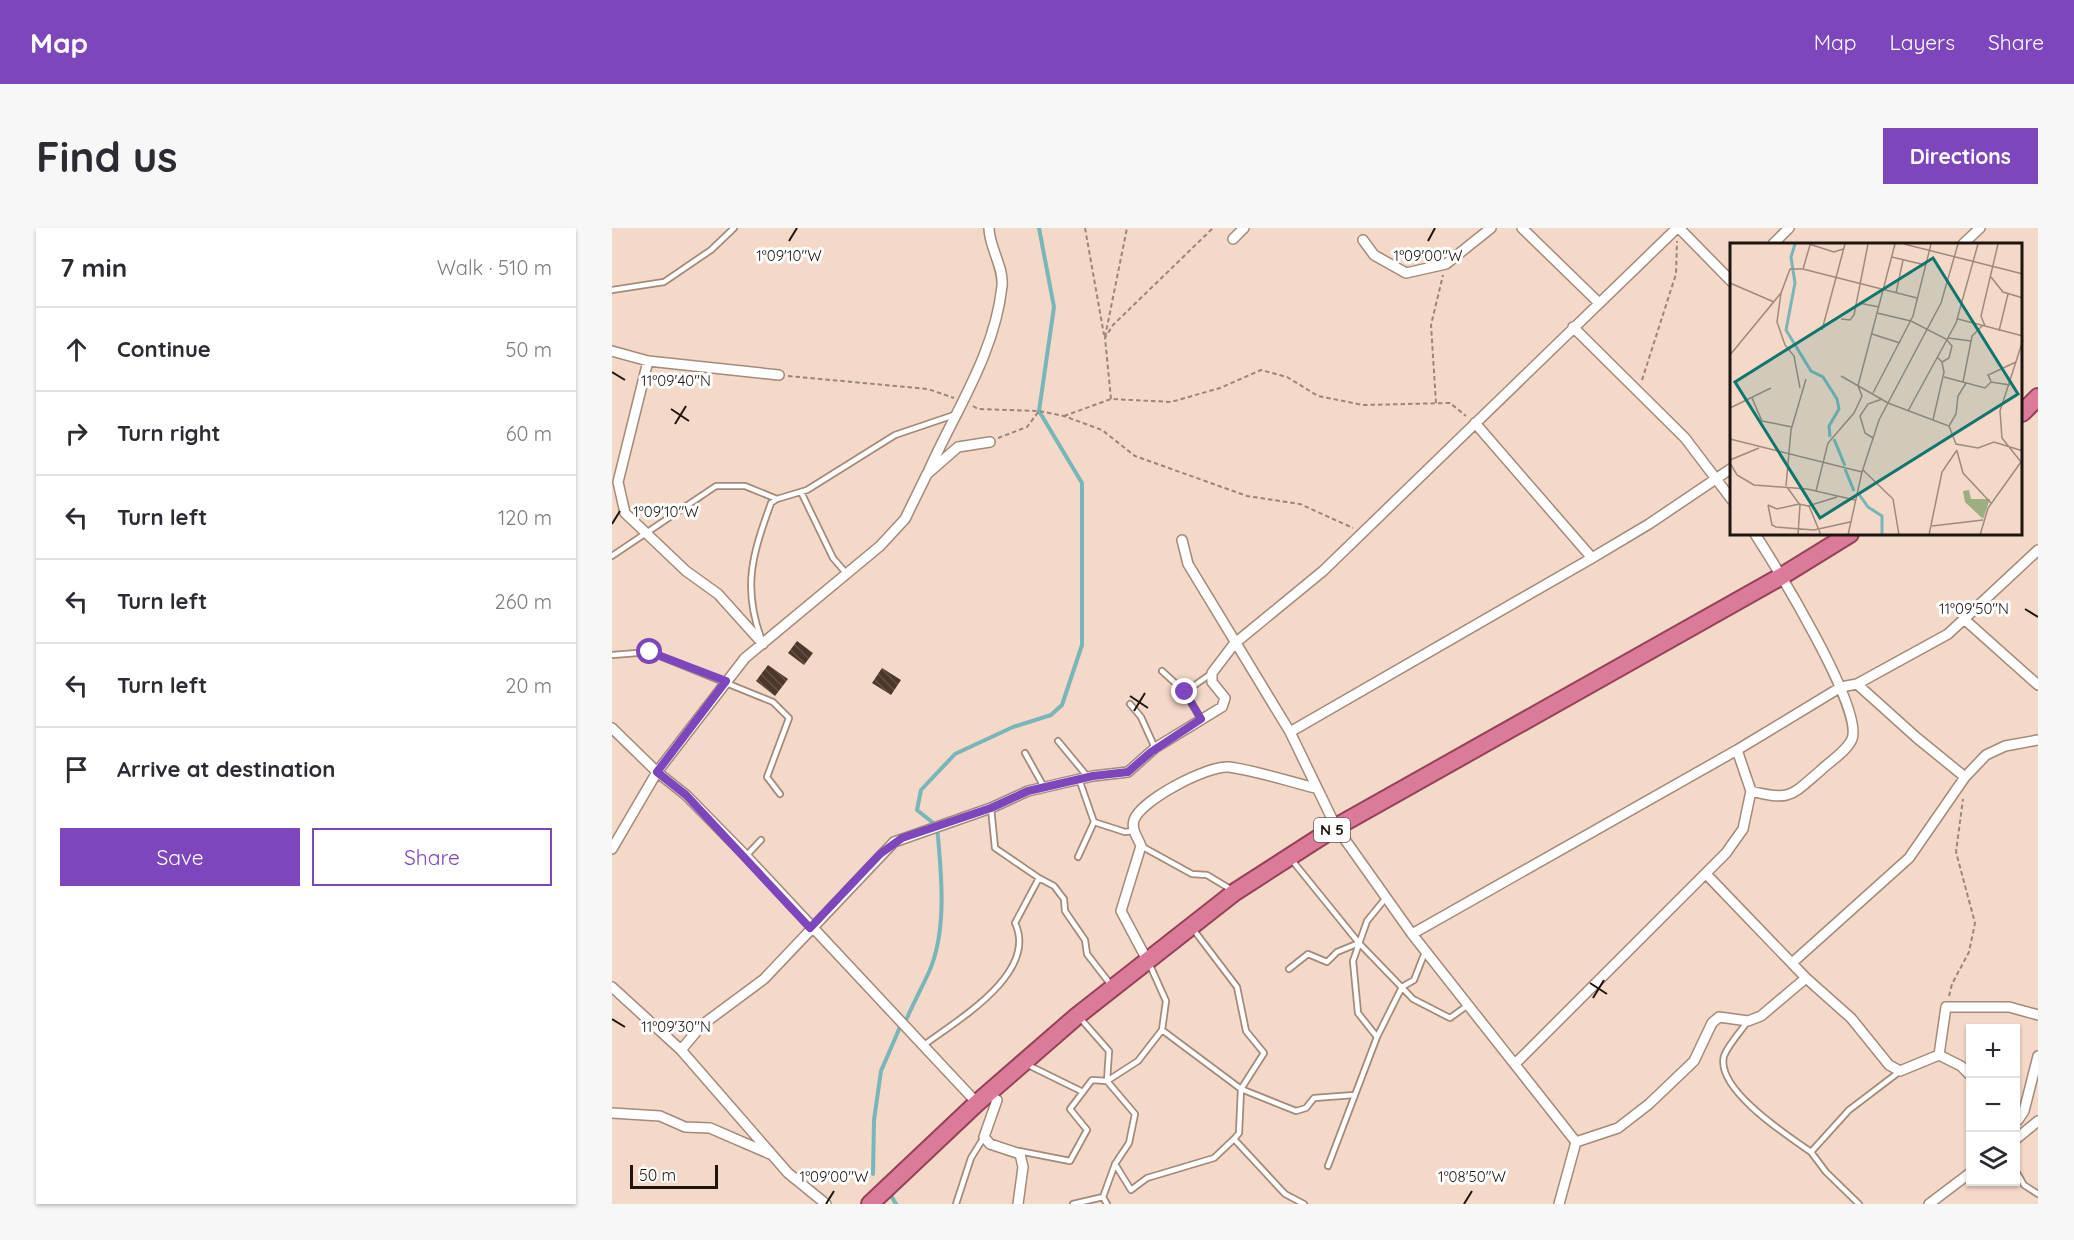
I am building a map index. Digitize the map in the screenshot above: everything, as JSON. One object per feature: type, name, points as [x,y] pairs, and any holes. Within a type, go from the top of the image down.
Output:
[{"type":"highway","points":[[2023,412],[2038,397]]},
{"type":"highway","name":"N 5","points":[[870,1204],[983,1098],[1077,1016],[1235,892],[1288,855],[1782,576],[1847,536]]},
{"type":"street","points":[[612,849],[657,772],[745,658],[880,546],[905,519],[954,415],[971,389],[988,342],[1002,284],[989,228]]},
{"type":"street","points":[[1363,240],[1374,255],[1406,273],[1446,264],[1491,228]]},
{"type":"street","points":[[1522,228],[1598,302]]},
{"type":"street","points":[[681,1050],[702,1025],[764,978],[894,842],[991,808],[1028,791],[1083,778],[1128,772],[1155,748],[1222,707],[1225,698],[1212,682],[1212,673],[1234,644],[1323,571],[1598,302],[1678,228],[1730,280]]},
{"type":"street","points":[[1774,243],[1788,228]]},
{"type":"street","points":[[1968,232],[1980,228]]},
{"type":"street","points":[[1573,327],[1685,438],[1730,497]]},
{"type":"street","points":[[612,351],[648,361],[779,375]]},
{"type":"street","points":[[648,361],[614,482],[625,513],[644,534],[686,571],[718,594],[763,644]]},
{"type":"street","points":[[1475,423],[1592,558]]},
{"type":"street","points":[[927,474],[958,447],[990,442]]},
{"type":"street","points":[[1290,732],[1592,558],[1730,469]]},
{"type":"street","points":[[1751,790],[1778,798],[1797,791],[1852,740],[1854,726],[1841,687],[1782,576],[1756,536]]},
{"type":"street","points":[[1182,540],[1188,564],[1234,644],[1290,732],[1315,788],[1336,827],[1412,934],[1576,1142]]},
{"type":"street","points":[[1412,934],[1737,750],[1841,687],[1857,684],[1948,634],[2038,550]]},
{"type":"street","points":[[1964,619],[2038,686]]},
{"type":"street","points":[[2024,674],[2038,675]]},
{"type":"street","points":[[1857,684],[1965,777]]},
{"type":"street","points":[[612,728],[657,772],[686,795],[746,856],[810,928],[924,1045],[983,1098],[998,1100],[984,1137],[990,1144],[1020,1154],[1023,1167],[1018,1204]]},
{"type":"street","points":[[1792,963],[1909,858],[1965,777],[1986,755],[2005,746],[2038,740]]},
{"type":"street","points":[[1515,1064],[1707,875],[1743,829],[1751,790],[1737,750]]},
{"type":"street","points":[[1147,960],[1121,911],[1141,846],[1134,831],[1134,819],[1148,803],[1201,772],[1227,767],[1315,788]]},
{"type":"street","points":[[1707,875],[1806,978],[1851,1018],[1889,1065],[1900,1071],[1938,1055],[1966,1070]]},
{"type":"street","points":[[1576,1142],[1618,1128],[1649,1104],[1694,1061],[1712,1023],[1719,1017],[1748,1022],[1761,1016],[1806,978]]},
{"type":"street","points":[[612,987],[681,1050],[788,1173],[826,1204]]},
{"type":"street","points":[[1938,1055],[1946,1007],[2009,1007],[2038,1015]]},
{"type":"street","points":[[2020,1116],[2024,1111],[2038,1056]]},
{"type":"street","points":[[612,1113],[660,1116],[685,1127],[710,1128],[772,1155]]},
{"type":"street","points":[[2020,1136],[2038,1121]]},
{"type":"street","points":[[2020,1122],[2028,1130]]},
{"type":"street","points":[[1559,1204],[1576,1142]]},
{"type":"street","points":[[1929,1204],[1966,1177]]},
{"type":"lane","points":[[612,290],[664,282],[711,250],[734,228]]},
{"type":"lane","points":[[763,644],[754,620],[750,577],[753,551],[771,503],[801,492],[895,435],[954,415]]},
{"type":"lane","points":[[612,556],[716,486],[745,486],[777,499]]},
{"type":"lane","points":[[801,492],[833,558],[847,574]]},
{"type":"lane","points":[[612,656],[650,652],[773,702],[789,718],[767,777],[780,794]]},
{"type":"lane","points":[[1162,671],[1185,692],[1201,719]]},
{"type":"lane","points":[[1185,692],[1212,673]]},
{"type":"lane","points":[[1130,704],[1141,717],[1155,748]]},
{"type":"lane","points":[[1058,741],[1083,778],[1094,822],[1078,857]]},
{"type":"lane","points":[[1025,753],[1044,788]]},
{"type":"lane","points":[[991,808],[995,848],[1054,886],[1064,899],[1065,911],[1085,940],[1087,954],[1113,987]]},
{"type":"lane","points":[[1094,822],[1125,832],[1134,831]]},
{"type":"lane","points":[[746,856],[761,840]]},
{"type":"lane","points":[[1141,846],[1192,874],[1207,875],[1235,892]]},
{"type":"lane","points":[[1288,855],[1359,943],[1413,999],[1450,1017],[1468,1005]]},
{"type":"lane","points":[[924,1045],[1003,982],[1016,956],[1018,929],[1015,923],[1039,878]]},
{"type":"lane","points":[[1377,1037],[1358,1013],[1353,961],[1367,921],[1385,898]]},
{"type":"lane","points":[[1115,1164],[1131,1191],[1147,1178],[1214,1158],[1239,1133],[1241,1089],[1264,1053],[1246,1031],[1237,987],[1191,927]]},
{"type":"lane","points":[[1289,969],[1308,954],[1328,963],[1337,952],[1359,943]]},
{"type":"lane","points":[[1328,1166],[1377,1037],[1402,987],[1414,980],[1426,952]]},
{"type":"lane","points":[[1016,1151],[1070,1161],[1087,1130],[1070,1109],[1092,1080],[1107,1081],[1138,1061],[1162,1030],[1166,1001],[1147,960]]},
{"type":"lane","points":[[1077,1016],[1109,1051],[1107,1081],[1135,1114],[1129,1143],[1115,1164],[1103,1197],[1107,1204]]},
{"type":"lane","points":[[1748,1022],[1724,1055],[1724,1072],[1742,1096],[1776,1129],[1811,1152],[1826,1172],[1859,1204]]},
{"type":"lane","points":[[1162,1030],[1241,1089],[1296,1111],[1306,1108],[1314,1098],[1354,1095]]},
{"type":"lane","points":[[1025,1063],[1083,1092]]},
{"type":"lane","points":[[1811,1152],[1849,1110],[1900,1071]]},
{"type":"lane","points":[[956,1204],[971,1158],[984,1137]]},
{"type":"lane","points":[[1234,1139],[1285,1194],[1304,1204]]},
{"type":"lane","points":[[2020,1178],[2024,1185],[2038,1194]]},
{"type":"lane","points":[[1073,1204],[1103,1197]]},
{"type":"path","points":[[1085,228],[1105,338],[1111,399]]},
{"type":"path","points":[[1105,338],[1127,228]]},
{"type":"path","points":[[1105,338],[1113,325],[1213,228]]},
{"type":"path","points":[[1638,392],[1676,274],[1677,240]]},
{"type":"path","points":[[1436,403],[1431,325],[1446,264]]},
{"type":"path","points":[[1064,416],[1111,399],[1171,402],[1220,388],[1261,370],[1287,377],[1318,396],[1363,405],[1450,403],[1475,423]]},
{"type":"path","points":[[779,375],[928,389],[964,401],[978,409],[1039,411],[1064,416],[1102,430],[1135,456],[1247,496],[1300,504],[1363,533]]},
{"type":"path","points":[[990,442],[1027,427],[1039,411]]},
{"type":"path","points":[[1946,1007],[1952,984],[1969,952],[1975,923],[1956,852],[1965,777]]},
{"type":"building","points":[[797,641],[813,653],[804,665],[788,653]]},
{"type":"building","points":[[768,665],[788,679],[775,696],[756,681]]},
{"type":"building","points":[[882,668],[901,680],[891,695],[872,683]]},
{"type":"waterway","points":[[907,1018],[935,955],[941,919],[942,900],[937,826],[917,810],[921,790],[955,754],[1013,727],[1051,715],[1062,705],[1082,645],[1082,483],[1039,411],[1054,307],[1039,228]]},
{"type":"waterway","points":[[873,1174],[874,1120],[881,1071],[900,1027]]},
{"type":"waterway","points":[[890,1194],[896,1204]]},
{"type":"route","points":[[650,652],[726,681],[657,772],[686,795],[746,856],[810,928],[880,854],[902,838],[991,808],[1028,791],[1093,776],[1128,772],[1151,752],[1201,719],[1185,692]]}]
